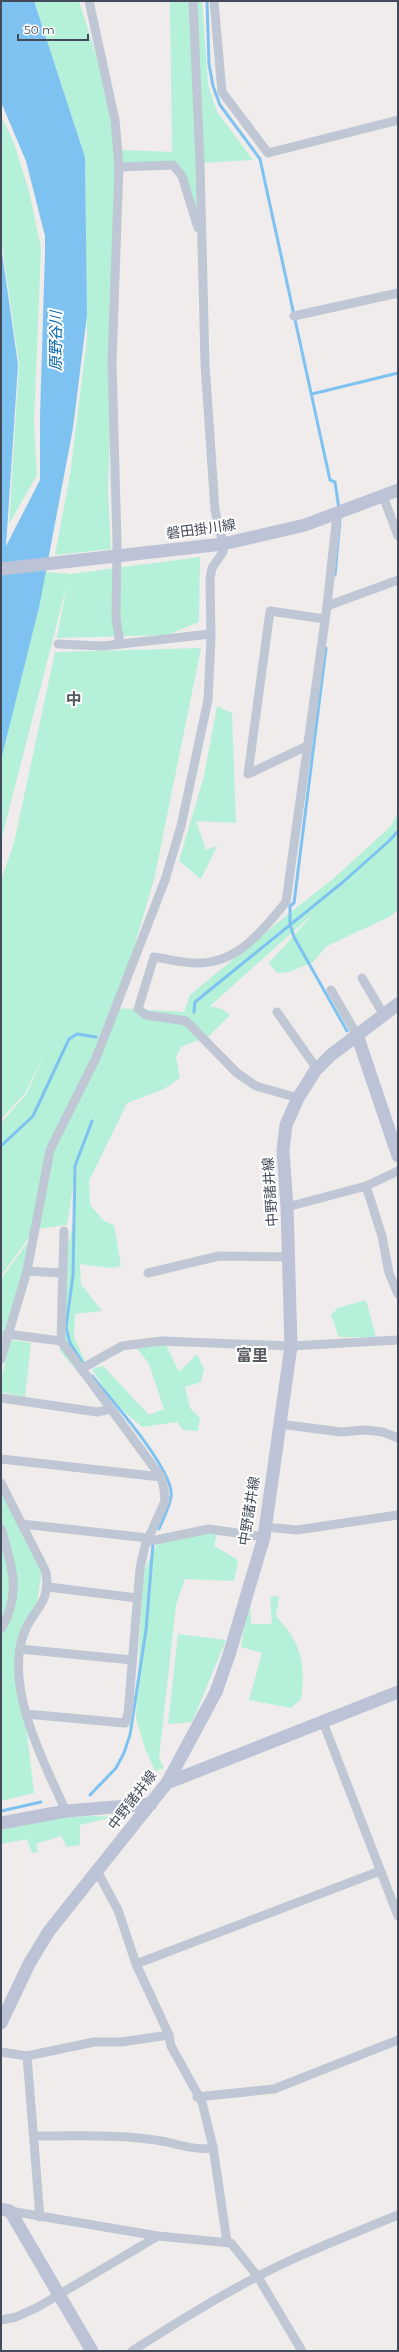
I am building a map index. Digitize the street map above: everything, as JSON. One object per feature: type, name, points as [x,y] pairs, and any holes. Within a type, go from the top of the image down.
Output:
[{"type":"main road","name":"磐田掛川線","points":[[1,569],[217,544],[274,533],[337,514],[398,490]]},
{"type":"main road","name":"中野諸井線","points":[[1,2023],[29,1964],[49,1931],[167,1783],[216,1692],[229,1655],[264,1532],[290,1346],[288,1207],[283,1151],[286,1125],[298,1098],[317,1069],[357,1035],[398,1004]]},
{"type":"main road","points":[[357,1035],[398,1156]]},
{"type":"main road","points":[[167,1783],[398,1692]]},
{"type":"main road","points":[[1,1823],[66,1811],[151,1804]]},
{"type":"main road","points":[[6,2210],[60,2294],[92,2351]]},
{"type":"street","points":[[89,1],[115,120],[119,167],[112,361],[117,542],[116,618],[120,644]]},
{"type":"street","points":[[1,1359],[7,1334],[27,1271],[50,1150],[96,1058],[121,997],[165,880],[181,826],[208,700],[210,579],[212,568],[222,552],[217,544],[210,444],[200,234],[200,163],[192,1]]},
{"type":"street","points":[[214,1],[222,92],[268,153],[398,120]]},
{"type":"street","points":[[119,167],[172,165],[182,176],[200,234]]},
{"type":"street","points":[[294,316],[398,293]]},
{"type":"street","points":[[383,496],[398,536]]},
{"type":"street","points":[[298,1098],[256,1086],[237,1073],[186,1021],[146,1015],[138,1009],[154,957],[200,963],[229,957],[259,936],[286,902],[327,606],[337,514]]},
{"type":"street","points":[[327,606],[398,580]]},
{"type":"street","points":[[307,746],[248,774],[270,611],[325,619]]},
{"type":"street","points":[[58,644],[71,646],[120,644],[210,634]]},
{"type":"street","points":[[362,978],[384,1015]]},
{"type":"street","points":[[331,990],[357,1035]]},
{"type":"street","points":[[277,1012],[317,1069]]},
{"type":"street","points":[[288,1207],[366,1186],[398,1171]]},
{"type":"street","points":[[366,1186],[382,1236],[389,1273],[398,1294]]},
{"type":"street","points":[[61,1341],[64,1231]]},
{"type":"street","points":[[148,1273],[220,1256],[289,1257]]},
{"type":"street","points":[[27,1271],[62,1273]]},
{"type":"street","points":[[7,1334],[61,1341],[84,1367],[111,1409],[161,1477],[165,1502],[147,1540],[140,1568],[128,1714],[125,1723],[26,1714]]},
{"type":"street","points":[[84,1367],[122,1346],[142,1342],[161,1341],[290,1346],[398,1340]]},
{"type":"street","points":[[1,1398],[97,1412],[111,1409]]},
{"type":"street","points":[[279,1424],[342,1432],[365,1430],[383,1432],[398,1438]]},
{"type":"street","points":[[1,1459],[161,1477]]},
{"type":"street","points":[[1,1483],[46,1572],[48,1587],[42,1604],[29,1622],[23,1636],[20,1649],[21,1689],[26,1714],[36,1747],[66,1811]]},
{"type":"street","points":[[22,1524],[147,1540],[209,1529],[264,1532],[298,1530],[398,1515]]},
{"type":"street","points":[[1,1529],[8,1552],[14,1583],[13,1596],[8,1617],[1,1629]]},
{"type":"street","points":[[1,1540],[8,1552]]},
{"type":"street","points":[[48,1587],[137,1598]]},
{"type":"street","points":[[20,1649],[132,1660]]},
{"type":"street","points":[[323,1722],[398,1916]]},
{"type":"street","points":[[97,1871],[118,1910],[136,1964],[169,2035],[171,2046],[197,2097],[202,2102],[213,2147],[227,2242]]},
{"type":"street","points":[[136,1964],[380,1871]]},
{"type":"street","points":[[1,2052],[27,2056],[94,2042],[121,2042],[169,2035]]},
{"type":"street","points":[[197,2097],[274,2089],[398,2040]]},
{"type":"street","points":[[27,2056],[35,2136],[40,2217]]},
{"type":"street","points":[[35,2136],[137,2137],[188,2147],[209,2149],[213,2147]]},
{"type":"street","points":[[6,2210],[158,2236],[231,2243],[258,2277],[302,2351]]},
{"type":"street","points":[[132,2351],[166,2328],[258,2277],[302,2255],[398,2215]]},
{"type":"street","points":[[1,2320],[16,2317],[60,2294],[158,2236]]},
{"type":"green space","points":[[34,1],[79,1],[111,103],[118,189],[108,492],[111,549],[55,555],[70,475],[87,339],[85,157]]},
{"type":"green space","points":[[170,1],[202,1],[208,85],[217,112],[253,160],[200,163],[200,222],[173,165],[119,167],[122,150],[172,152]]},
{"type":"green space","points":[[1,116],[14,143],[29,191],[41,248],[34,423],[37,475],[9,524],[19,365],[1,237]]},
{"type":"green space","points":[[200,557],[199,622],[167,635],[57,638],[67,584],[1,841],[1,750],[46,572],[70,574]]},
{"type":"green space","points":[[201,648],[154,880],[116,1008],[184,1012],[190,995],[333,879],[391,826],[398,812],[398,910],[389,917],[327,946],[313,962],[289,972],[277,973],[269,963],[315,912],[210,1006],[222,1009],[230,1015],[209,1036],[181,1047],[176,1057],[180,1078],[164,1089],[127,1103],[89,1181],[90,1205],[104,1221],[114,1225],[121,1266],[111,1268],[80,1264],[81,1284],[102,1311],[75,1314],[74,1337],[87,1366],[76,1370],[60,1351],[62,1273],[74,1219],[77,1161],[67,1225],[35,1229],[1,1276],[1,1123],[27,1093],[48,1046],[25,1093],[1,1119],[1,880],[14,843],[55,652]]},
{"type":"green space","points":[[217,706],[232,713],[236,823],[196,821],[206,850],[217,846],[201,879],[179,861],[204,776]]},
{"type":"green space","points":[[34,1234],[1,1362],[1,1279]]},
{"type":"green space","points":[[366,1300],[376,1337],[339,1337],[331,1315],[338,1308]]},
{"type":"green space","points":[[10,1340],[31,1343],[25,1397],[1,1392],[1,1381]]},
{"type":"green space","points":[[166,1345],[179,1372],[197,1354],[204,1369],[201,1382],[185,1387],[190,1408],[200,1418],[198,1431],[183,1430],[177,1422],[142,1427],[113,1402],[92,1369],[103,1366],[149,1415],[164,1409],[149,1364],[137,1348]]},
{"type":"green space","points":[[1,1482],[43,1565],[35,1614],[23,1636],[19,1665],[34,1793],[1,1801]]},
{"type":"green space","points":[[204,1533],[217,1534],[214,1546],[238,1560],[234,1581],[185,1579],[176,1605],[159,1758],[164,1768],[155,1771],[145,1748],[136,1718],[143,1572],[160,1539]]},
{"type":"green space","points":[[279,1596],[276,1616],[291,1635],[300,1654],[302,1664],[303,1675],[301,1699],[291,1708],[249,1700],[262,1653],[241,1647],[247,1608],[250,1604],[251,1624],[272,1624],[270,1597]]},
{"type":"green space","points":[[178,1634],[226,1640],[192,1722],[168,1724]]},
{"type":"green space","points":[[92,1816],[113,1817],[80,1825],[80,1845],[67,1847],[61,1836],[36,1844],[38,1852],[32,1853],[27,1839],[1,1844],[1,1829],[56,1818]]},
{"type":"water","name":"原野谷川","points":[[1,1],[34,1],[85,157],[87,315],[73,428],[40,603],[1,760],[1,245],[18,365],[6,546],[40,480],[40,415],[45,236],[26,161],[1,102]]},
{"type":"waterway","points":[[207,1],[209,64],[213,86],[220,105],[260,159],[330,480],[335,482],[339,509]]},
{"type":"waterway","points":[[312,394],[398,373]]},
{"type":"waterway","points":[[335,575],[340,519]]},
{"type":"waterway","points":[[326,648],[294,903],[290,906],[290,925],[294,937],[347,1031]]},
{"type":"waterway","points":[[194,1012],[195,1002],[343,882],[389,841],[398,831]]},
{"type":"waterway","points":[[1,1146],[33,1116],[69,1039],[77,1034],[96,1037]]},
{"type":"waterway","points":[[84,1365],[70,1343],[66,1327],[73,1275],[75,1166],[92,1121]]},
{"type":"waterway","points":[[92,1376],[153,1453],[170,1485],[171,1497],[159,1529]]},
{"type":"waterway","points":[[90,1795],[116,1768],[124,1753],[130,1735],[146,1630],[153,1544]]},
{"type":"waterway","points":[[1,1811],[41,1802]]},
{"type":"district","name":"中","points":[[74,699]]},
{"type":"district","name":"富里","points":[[252,1355]]}]
